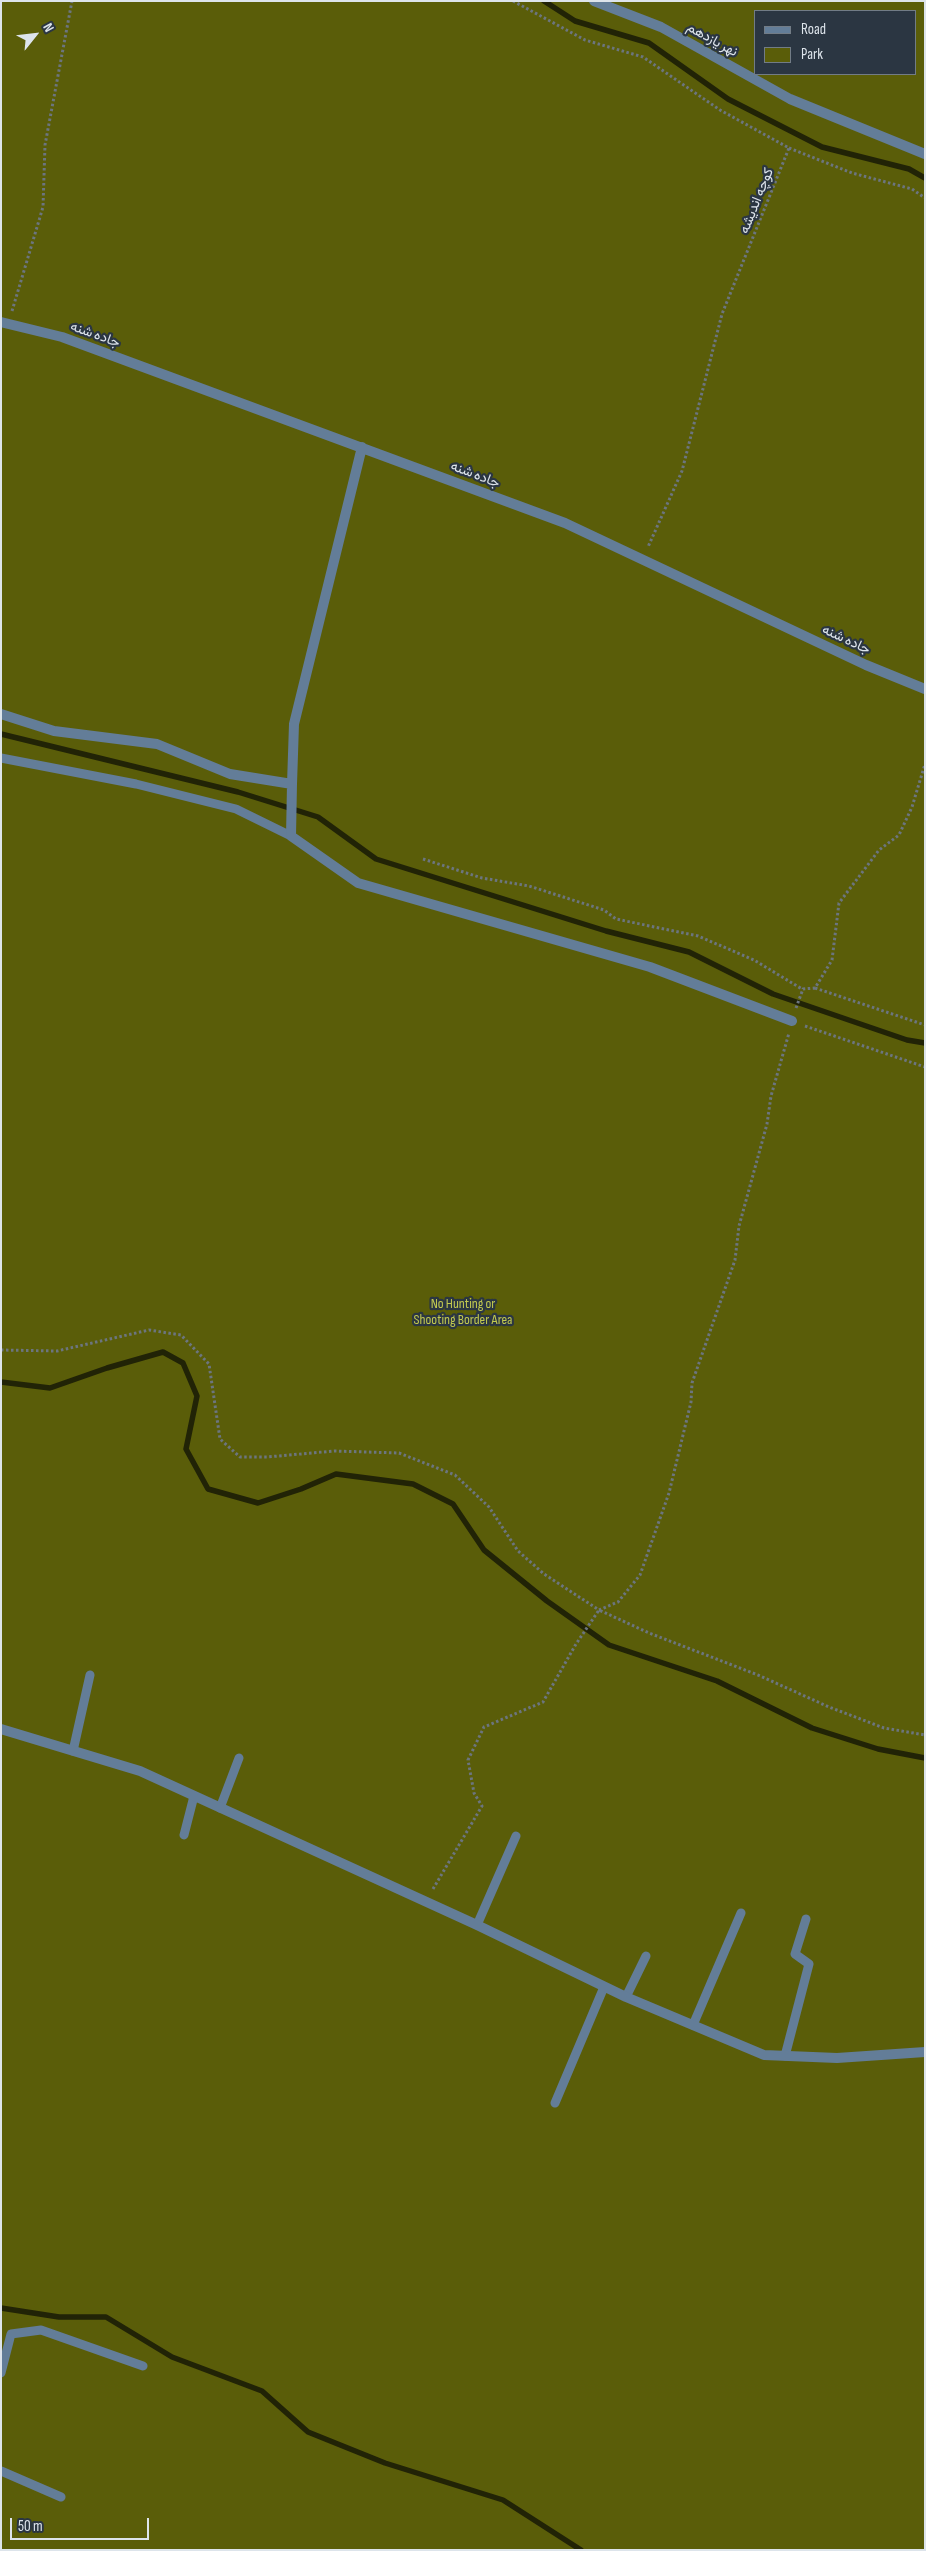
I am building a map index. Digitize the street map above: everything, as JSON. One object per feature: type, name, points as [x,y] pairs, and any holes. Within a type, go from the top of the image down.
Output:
[{"type":"street","name":"نهر یازدهم","points":[[594,1],[661,27],[790,99],[925,154]]},
{"type":"street","name":"جاده شنه","points":[[5,323],[62,337],[565,523],[866,665],[925,690]]},
{"type":"street","points":[[362,447],[294,724],[292,836],[358,883],[650,967],[793,1018]]},
{"type":"street","points":[[1,714],[54,731],[157,744],[230,774],[292,784]]},
{"type":"street","points":[[1,1729],[140,1771],[426,1901],[626,1997],[764,2056],[837,2058],[925,2052]]},
{"type":"lane","points":[[1,758],[136,784],[236,809],[292,836]]},
{"type":"lane","points":[[73,1751],[90,1675]]},
{"type":"lane","points":[[220,1808],[239,1758]]},
{"type":"lane","points":[[184,1835],[194,1796]]},
{"type":"lane","points":[[477,1925],[516,1836]]},
{"type":"lane","points":[[693,2025],[741,1912]]},
{"type":"lane","points":[[785,2056],[809,1964],[795,1954],[806,1919]]},
{"type":"lane","points":[[626,1997],[646,1956]]},
{"type":"lane","points":[[555,2103],[604,1986]]},
{"type":"lane","points":[[1,2373],[11,2334],[41,2330],[144,2366]]},
{"type":"lane","points":[[1,2472],[61,2497]]},
{"type":"path","points":[[5,323],[43,207],[45,145],[72,1]]},
{"type":"path","points":[[513,1],[585,40],[642,57],[720,110],[789,148],[852,173],[912,189],[925,198]]},
{"type":"path","name":"کوچه اندیشه","points":[[642,559],[682,471],[722,314],[789,148]]},
{"type":"path","points":[[815,988],[832,960],[839,903],[879,850],[898,834],[912,807],[925,764]]},
{"type":"path","points":[[423,859],[482,878],[529,886],[604,910],[616,920],[698,936],[754,960],[802,991],[815,988],[925,1025]]},
{"type":"path","points":[[426,1901],[482,1806],[474,1793],[468,1760],[484,1726],[543,1702],[576,1644],[599,1610],[618,1602],[640,1575],[669,1493],[690,1402],[692,1382],[735,1260],[739,1226],[767,1124],[771,1096],[802,991]]},
{"type":"path","points":[[793,1018],[925,1067]]},
{"type":"path","points":[[1,1350],[57,1351],[150,1330],[181,1336],[209,1364],[220,1439],[240,1457],[267,1457],[334,1450],[399,1453],[455,1475],[489,1507],[518,1551],[544,1574],[599,1610],[650,1633],[758,1675],[829,1708],[884,1728],[925,1736]]},
{"type":"green space","name":"No Hunting or Shooting Border Area","points":[[1,1],[925,1],[925,2550],[1,2550]]},
{"type":"waterway","points":[[544,1],[575,21],[649,43],[728,99],[822,147],[909,169],[925,178]]},
{"type":"waterway","points":[[1,734],[238,792],[318,817],[376,859],[606,931],[689,952],[773,994],[907,1040],[925,1043]]},
{"type":"waterway","points":[[1,1382],[50,1388],[107,1368],[163,1352],[183,1363],[197,1396],[186,1449],[208,1489],[258,1503],[301,1489],[336,1474],[413,1484],[453,1504],[484,1550],[547,1601],[609,1645],[717,1681],[812,1728],[878,1749],[925,1758]]},
{"type":"waterway","points":[[1,2308],[59,2317],[106,2317],[172,2357],[262,2391],[308,2432],[385,2463],[503,2500],[581,2550]]}]
